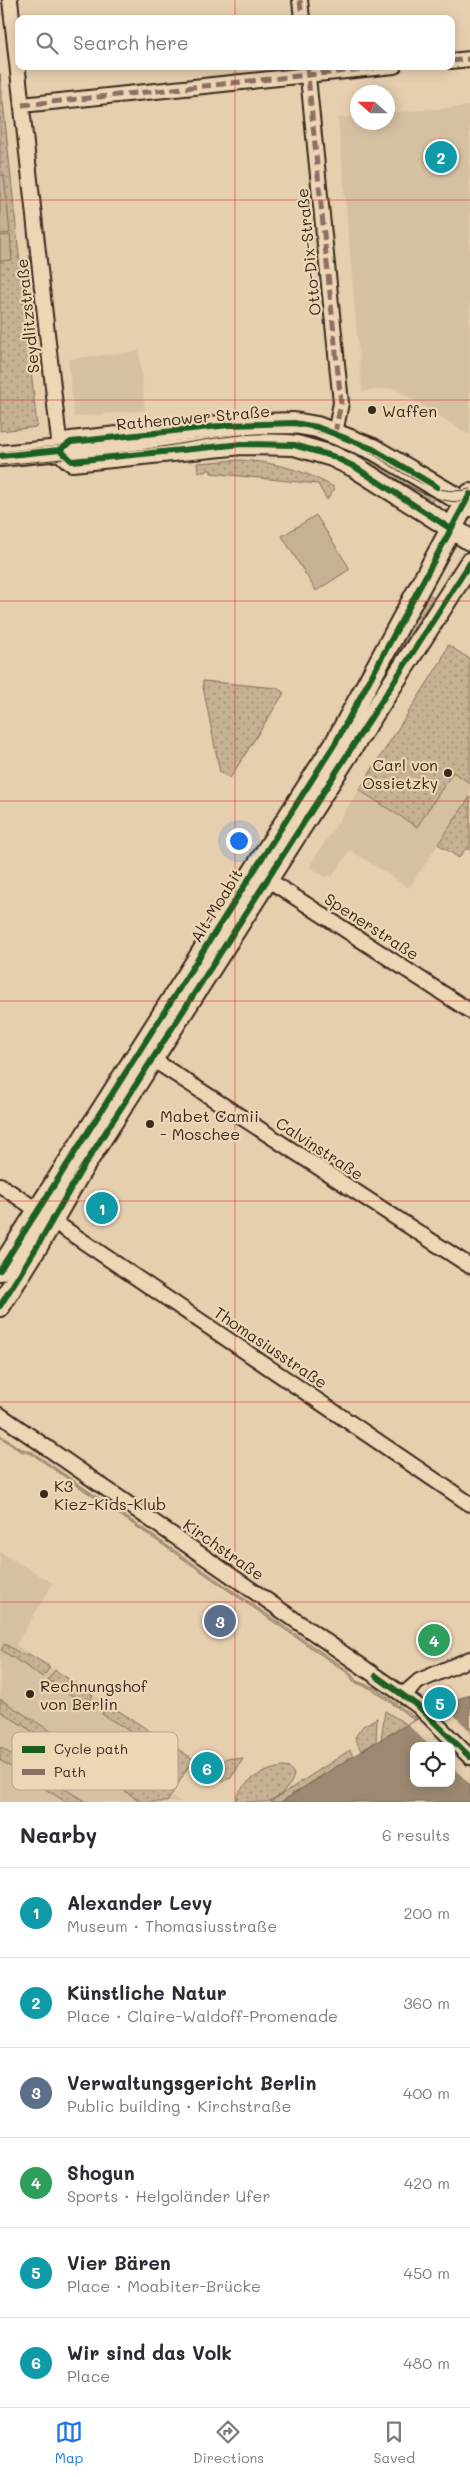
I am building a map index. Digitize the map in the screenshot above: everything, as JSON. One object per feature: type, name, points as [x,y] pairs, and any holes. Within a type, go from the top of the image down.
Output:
[{"type":"main road","name":"Rathenower Straße","points":[[0,456],[60,450],[71,442],[229,425],[294,423],[335,433],[373,449],[469,501]]},
{"type":"main road","name":"Rathenower Straße","points":[[60,450],[72,461],[242,444],[294,445],[332,456],[355,467],[470,540]]},
{"type":"main road","name":"Alt-Moabit","points":[[0,1270],[80,1172],[152,1059],[261,875],[352,715],[451,529],[469,501]]},
{"type":"main road","name":"Alt-Moabit","points":[[0,1306],[45,1215],[261,875],[470,563]]},
{"type":"street","name":"Seydlitzstraße","points":[[10,0],[15,43]]},
{"type":"street","points":[[300,0],[302,15]]},
{"type":"street","points":[[455,61],[470,59]]},
{"type":"street","name":"Seydlitzstraße","points":[[18,70],[60,450]]},
{"type":"street","points":[[22,104],[307,70]]},
{"type":"street","name":"Otto-Dix-Straße","points":[[307,70],[341,403],[335,433]]},
{"type":"street","name":"Spenerstraße","points":[[261,875],[470,1011]]},
{"type":"street","name":"Calvinstraße","points":[[152,1059],[470,1266]]},
{"type":"street","name":"Thomasiusstraße","points":[[0,1185],[470,1504]]},
{"type":"street","name":"Kirchstraße","points":[[0,1415],[403,1695],[470,1757]]},
{"type":"street","points":[[403,1695],[419,1681],[470,1659]]},
{"type":"shaded area","points":[[0,73],[37,427],[0,431]]},
{"type":"shaded area","points":[[470,106],[470,435],[394,388],[362,391],[338,118],[350,117],[350,130],[395,130],[395,112]]},
{"type":"shaded area","points":[[0,175],[4,175],[10,233],[0,234]]},
{"type":"shaded area","points":[[10,235],[12,260],[0,261],[0,236]]},
{"type":"shaded area","points":[[139,351],[145,410],[74,417],[68,359]]},
{"type":"shaded area","points":[[256,429],[296,430],[352,447],[434,496],[432,501],[422,497],[420,500],[256,438]]},
{"type":"shaded area","points":[[239,460],[289,468],[312,476],[335,488],[327,500],[318,484],[211,473],[211,470],[198,472],[197,463]]},
{"type":"shaded area","points":[[316,515],[350,569],[316,591],[282,536]]},
{"type":"shaded area","points":[[426,591],[433,597],[350,732]]},
{"type":"shaded area","points":[[448,645],[470,659],[470,783],[453,772],[417,827],[359,790],[440,663]]},
{"type":"shaded area","points":[[203,681],[277,688],[284,693],[230,778],[220,772]]},
{"type":"shaded area","points":[[453,771],[470,783],[470,797],[409,888],[350,850],[332,877],[329,875],[327,878],[311,868],[310,865],[359,790],[417,827]]},
{"type":"shaded area","points":[[470,797],[470,850],[466,848],[459,858],[438,844]]},
{"type":"shaded area","points":[[0,1435],[19,1448],[32,1452],[350,1672],[356,1681],[373,1687],[417,1719],[415,1720],[372,1689],[354,1682],[349,1674],[32,1454],[20,1451],[0,1437]]},
{"type":"shaded area","points":[[0,1552],[53,1583],[55,1580],[16,1645],[151,1732],[12,1732],[12,1790],[175,1790],[171,1796],[181,1802],[0,1802]]},
{"type":"shaded area","points":[[5,1644],[23,1655],[29,1654],[50,1667],[43,1677],[1,1650]]},
{"type":"shaded area","points":[[55,1670],[93,1695],[87,1705],[48,1680]]},
{"type":"shaded area","points":[[470,1694],[470,1802],[281,1802],[373,1744],[421,1717]]},
{"type":"shaded area","points":[[0,1699],[52,1732],[33,1732],[0,1711]]},
{"type":"shaded area","points":[[108,1704],[151,1732],[131,1732],[102,1714]]},
{"type":"shaded area","points":[[385,1711],[408,1725],[381,1740]]},
{"type":"shaded area","points":[[377,1718],[376,1742],[361,1751],[355,1737],[363,1726]]},
{"type":"shaded area","points":[[0,1747],[12,1755],[12,1768],[0,1760]]},
{"type":"shaded area","points":[[178,1749],[193,1759],[178,1784]]},
{"type":"shaded area","points":[[178,1749],[193,1759],[178,1784]]},
{"type":"shaded area","points":[[350,1750],[353,1756],[281,1802],[270,1802]]},
{"type":"shaded area","points":[[226,1758],[243,1759],[231,1778],[223,1781],[214,1776]]},
{"type":"shaded area","points":[[283,1767],[289,1768],[294,1774],[291,1783],[280,1795],[267,1802],[235,1802],[237,1795],[247,1783],[268,1770]]},
{"type":"shaded area","points":[[47,1790],[66,1790],[86,1802],[66,1802]]},
{"type":"shaded area","points":[[123,1790],[174,1790],[167,1802],[142,1802]]},
{"type":"pier","points":[[444,1705],[470,1731],[470,1784],[455,1770],[455,1742],[426,1742],[408,1725]]},
{"type":"tram line","points":[[0,452],[228,428],[267,426]]},
{"type":"tram line","points":[[317,432],[358,446],[414,480],[441,490],[470,489]]},
{"type":"tram line","points":[[0,465],[162,447],[231,436],[277,434],[323,441],[359,457],[396,479],[433,497],[452,502],[470,501]]},
{"type":"marked path","points":[[300,0],[302,15]]},
{"type":"marked path","points":[[455,61],[470,59]]},
{"type":"marked path","points":[[307,70],[341,403],[335,433]]},
{"type":"marked path","points":[[22,105],[356,70]]},
{"type":"cycle path","points":[[0,456],[60,450],[71,442],[229,425],[294,423],[317,427],[373,449],[437,487]]},
{"type":"cycle path","points":[[60,450],[72,461],[242,444],[294,445],[332,456],[355,467],[451,529]]},
{"type":"cycle path","points":[[0,1270],[336,742],[470,494]]},
{"type":"cycle path","points":[[0,1306],[80,1172],[470,563]]},
{"type":"cycle path","points":[[376,1676],[418,1706],[470,1757]]},
{"type":"place","name":"Künstliche Natur","points":[[441,157]]},
{"type":"place","name":"Waffen","points":[[372,410]]},
{"type":"place","name":"Carl von Ossietzky","points":[[448,773]]},
{"type":"place","name":"Mabet Camii - Moschee","points":[[150,1124]]},
{"type":"place","name":"Alexander Levy","points":[[102,1208]]},
{"type":"place","name":"K3 Kiez-Kids-Klub","points":[[44,1494]]},
{"type":"place","name":"Verwaltungsgericht Berlin","points":[[220,1621]]},
{"type":"place","name":"Shogun","points":[[434,1640]]},
{"type":"place","name":"Rechnungshof von Berlin","points":[[30,1694]]},
{"type":"place","name":"Vier Bären","points":[[440,1703]]},
{"type":"place","name":"Wir sind das Volk","points":[[207,1768]]}]
